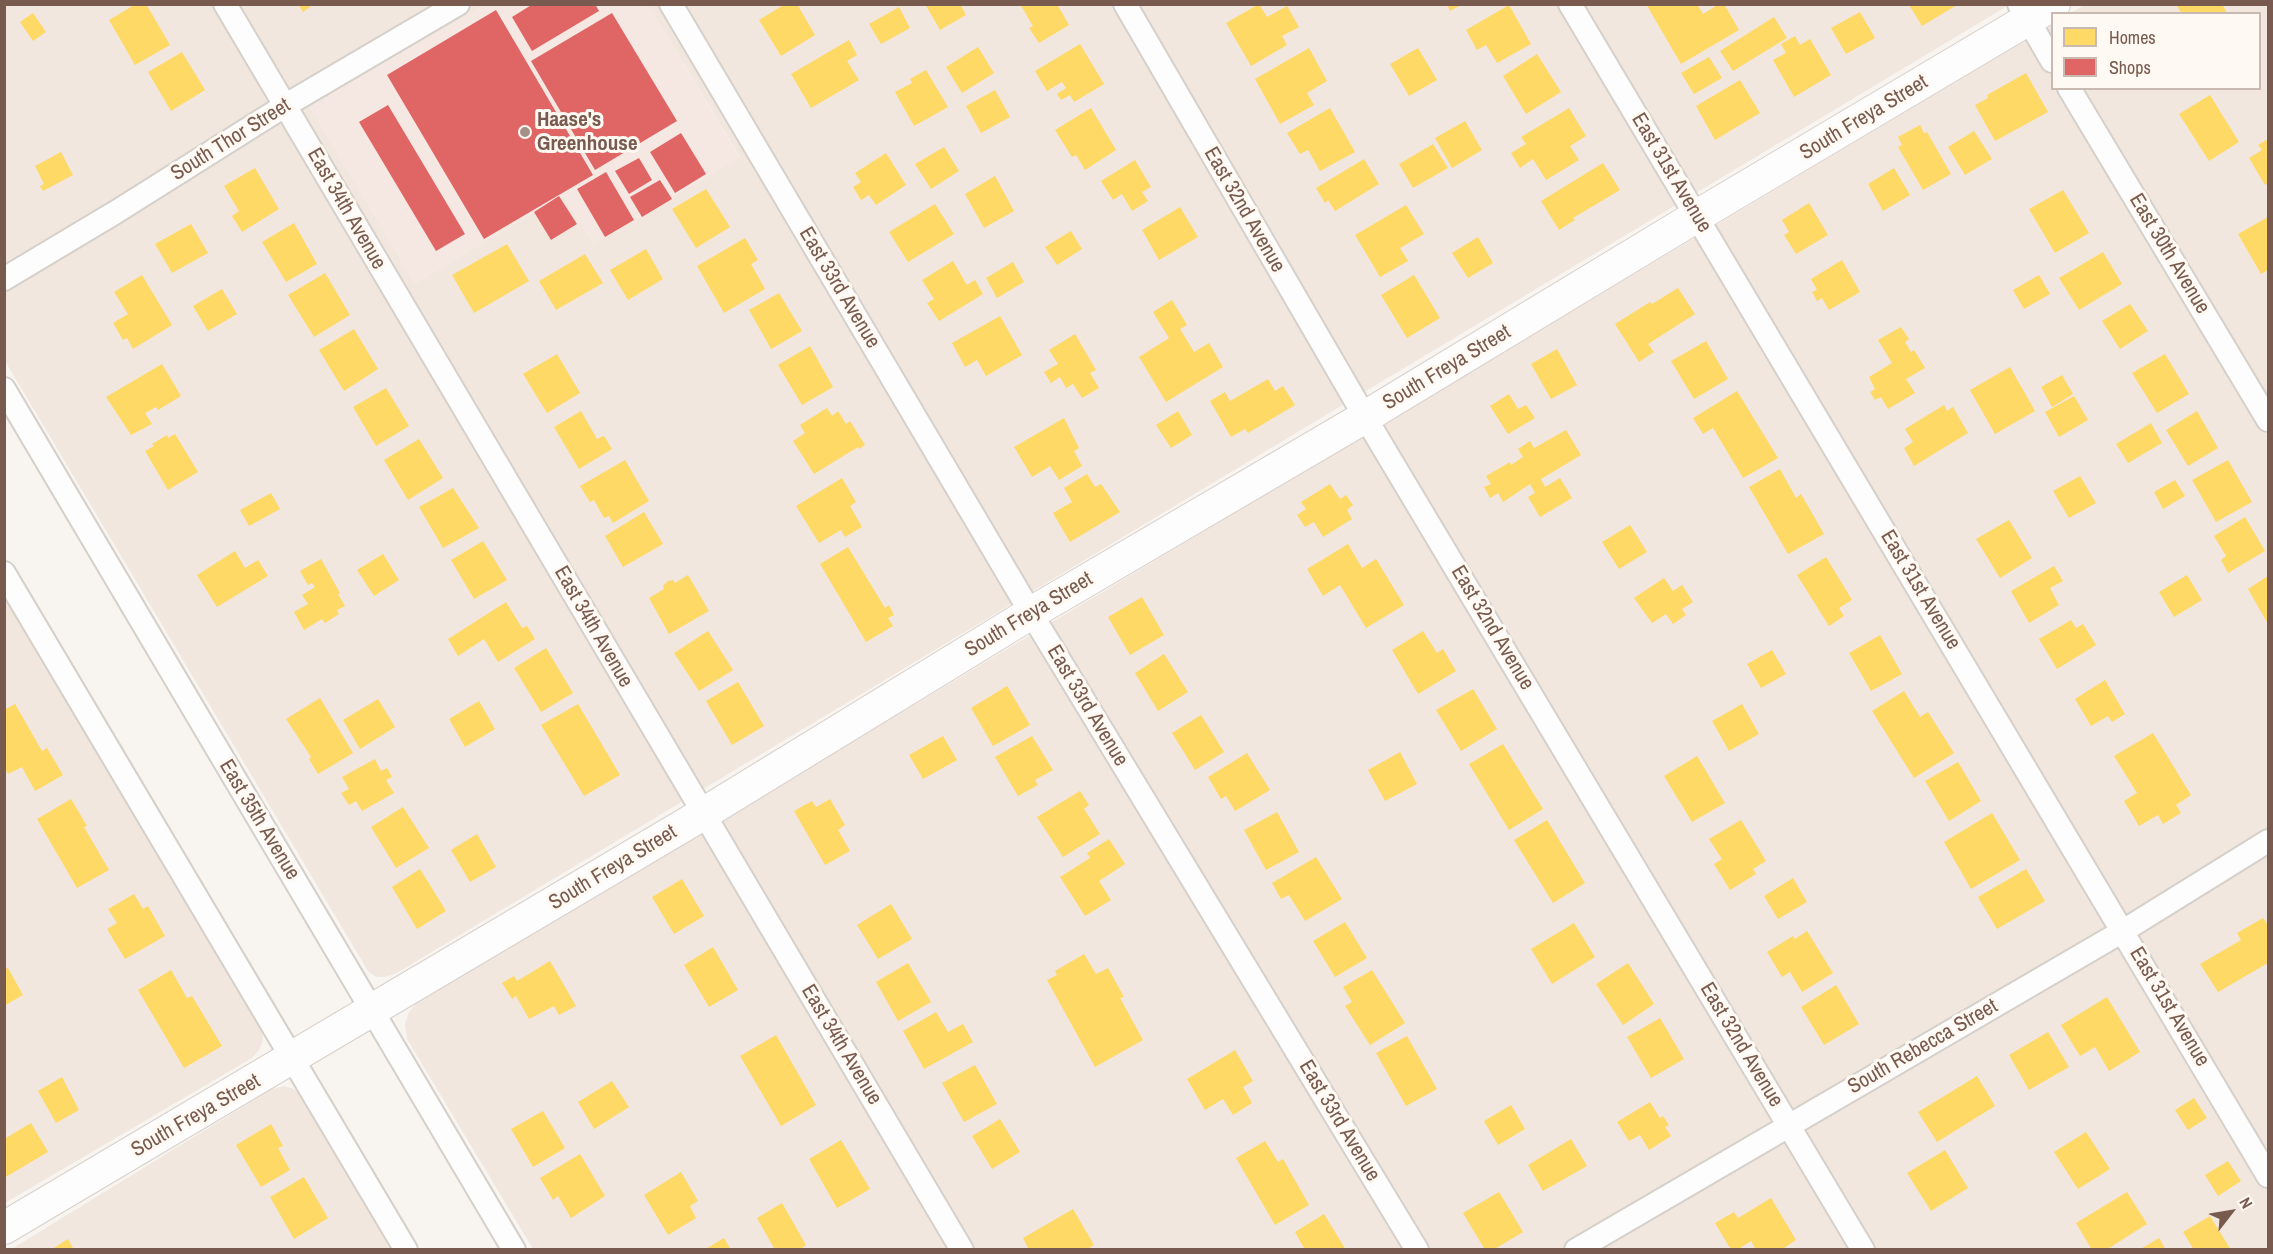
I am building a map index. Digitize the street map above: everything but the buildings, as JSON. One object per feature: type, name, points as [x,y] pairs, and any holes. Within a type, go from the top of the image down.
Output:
[{"type":"main road","name":"South Freya Street","points":[[4,1228],[703,814],[1031,613],[1365,417],[2034,10]]},
{"type":"street","name":"East 34th Avenue","points":[[225,4],[962,1250]]},
{"type":"street","name":"South Thor Street","points":[[4,279],[286,105],[458,4]]},
{"type":"street","name":"East 33rd Avenue","points":[[671,4],[1031,613],[1417,1250]]},
{"type":"street","name":"East 32nd Avenue","points":[[1125,4],[1365,417],[1863,1250]]},
{"type":"street","name":"East 31st Avenue","points":[[1570,4],[2268,1176]]},
{"type":"street","points":[[2034,10],[2051,58]]},
{"type":"street","name":"East 30th Avenue","points":[[2070,90],[2268,420]]},
{"type":"street","name":"East 35th Avenue","points":[[4,390],[514,1250]]},
{"type":"street","points":[[4,573],[406,1250]]},
{"type":"street","name":"South Rebecca Street","points":[[1576,1250],[2123,931],[2268,841]]},
{"type":"shaded area","points":[[4,5],[485,5],[310,107],[415,283],[563,195],[593,244],[740,157],[648,5],[2009,5],[395,974],[376,977],[368,971],[5,361]]},
{"type":"shaded area","name":"Haase's Greenhouse","points":[[485,5],[648,5],[740,158],[593,245],[563,195],[415,283],[310,107]]},
{"type":"shaded area","points":[[2085,5],[2268,5],[2268,1249],[533,1249],[407,1039],[405,1024],[409,1012],[417,1002],[2051,25],[2051,90],[2261,90],[2261,12],[2072,12]]},
{"type":"shaded area","points":[[4,596],[257,1020],[263,1040],[259,1050],[252,1058],[5,1203]]},
{"type":"shaded area","points":[[284,1086],[294,1089],[302,1096],[394,1250],[10,1250],[272,1089]]},
{"type":"place","name":"Haase's Greenhouse","points":[[525,132]]}]
